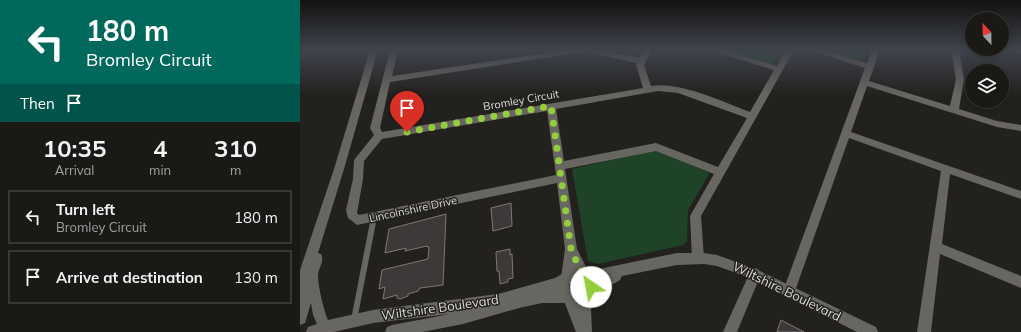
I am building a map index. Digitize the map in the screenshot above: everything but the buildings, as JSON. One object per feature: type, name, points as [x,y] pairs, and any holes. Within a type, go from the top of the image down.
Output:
[{"type":"street","points":[[300,289],[339,169],[369,65]]},
{"type":"street","points":[[379,136],[374,128],[390,65]]},
{"type":"street","points":[[386,80],[480,65]]},
{"type":"street","points":[[641,65],[641,70],[648,89]]},
{"type":"street","points":[[765,65],[779,70]]},
{"type":"street","points":[[698,258],[695,216],[781,65]]},
{"type":"street","points":[[789,291],[870,67],[865,65]]},
{"type":"street","points":[[954,110],[960,79],[958,65]]},
{"type":"street","points":[[864,82],[997,124],[1021,128]]},
{"type":"street","name":"Bromley Circuit","points":[[379,136],[393,135],[665,87],[679,90],[752,116]]},
{"type":"street","points":[[551,106],[571,249],[580,270],[591,282],[585,310],[583,332]]},
{"type":"street","points":[[845,133],[1021,195]]},
{"type":"street","name":"Lincolnshire Drive","points":[[379,136],[359,160],[358,179],[351,210],[352,215],[357,220],[561,178]]},
{"type":"street","points":[[560,166],[656,147],[720,172]]},
{"type":"street","points":[[300,318],[339,169]]},
{"type":"street","points":[[924,332],[946,169]]},
{"type":"street","points":[[936,247],[1021,282]]},
{"type":"street","points":[[571,249],[566,279],[562,289],[583,332]]},
{"type":"street","name":"Wiltshire Boulevard","points":[[585,275],[629,270],[674,260],[698,258],[729,263],[755,274],[871,332]]},
{"type":"street","name":"Wiltshire Boulevard","points":[[589,293],[604,282],[629,270]]},
{"type":"street","points":[[566,279],[574,274],[585,275]]},
{"type":"street","points":[[730,332],[755,274]]},
{"type":"street","points":[[312,275],[319,315],[319,330]]},
{"type":"street","name":"Wiltshire Boulevard","points":[[319,330],[354,321],[406,312],[489,302],[548,287],[566,279]]},
{"type":"street","points":[[568,299],[582,300],[589,293]]},
{"type":"street","name":"Wiltshire Boulevard","points":[[392,332],[473,315],[549,295],[568,299]]},
{"type":"lane","points":[[354,321],[374,217]]},
{"type":"green space","points":[[655,150],[708,172],[709,174],[688,210],[687,241],[683,245],[598,264],[588,261],[572,169]]},
{"type":"route","points":[[407,132],[551,106],[571,249],[580,270],[589,278],[591,287]]}]
